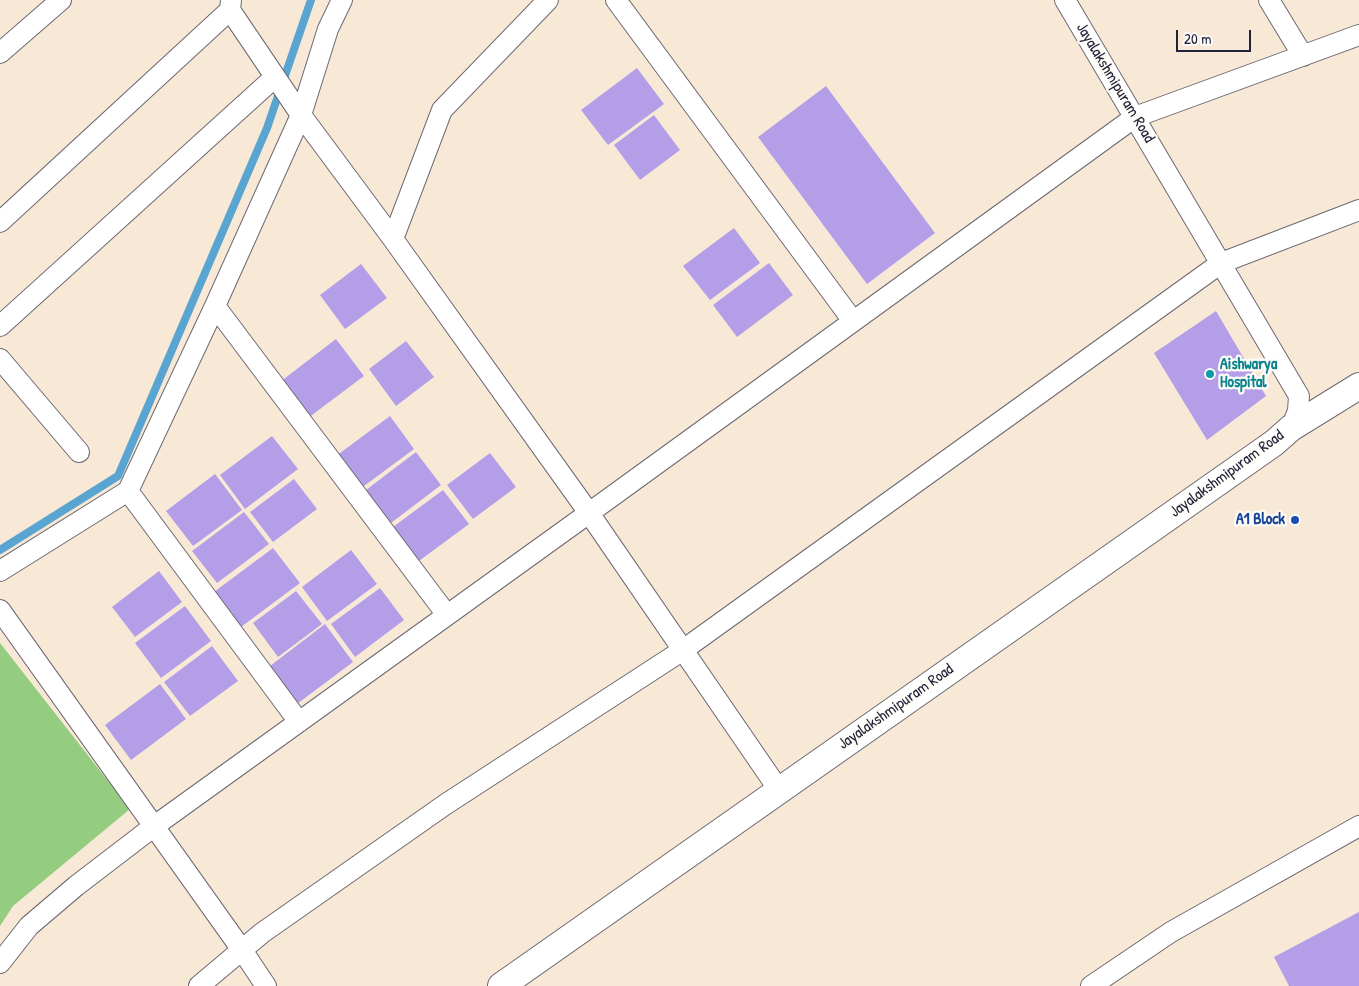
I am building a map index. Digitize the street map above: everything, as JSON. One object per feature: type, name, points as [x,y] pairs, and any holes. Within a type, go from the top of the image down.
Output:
[{"type":"street","points":[[0,53],[61,0]]},
{"type":"street","points":[[0,571],[128,491],[215,306],[301,115],[328,29],[342,0]]},
{"type":"street","points":[[393,239],[442,110],[548,0]]},
{"type":"street","points":[[616,0],[853,321]]},
{"type":"street","name":"Jayalakshmipuram Road","points":[[1065,0],[1300,396],[1298,411],[1291,428]]},
{"type":"street","points":[[1269,0],[1303,56]]},
{"type":"street","points":[[0,222],[230,5],[301,115],[393,239],[589,514],[779,790]]},
{"type":"street","points":[[0,963],[28,926],[153,826],[589,514],[1134,117],[1359,36]]},
{"type":"street","points":[[0,326],[275,77]]},
{"type":"street","points":[[199,986],[262,933],[446,804],[683,650],[1221,263],[1359,210]]},
{"type":"street","points":[[215,306],[447,615]]},
{"type":"street","points":[[0,359],[79,452]]},
{"type":"street","name":"Jayalakshmipuram Road","points":[[501,986],[1274,443],[1291,428],[1359,386]]},
{"type":"street","points":[[128,491],[299,722]]},
{"type":"street","points":[[0,610],[266,986]]},
{"type":"street","points":[[1091,986],[1171,932],[1359,826]]},
{"type":"green space","points":[[0,643],[130,809],[13,906],[0,926]]},
{"type":"building","points":[[637,68],[664,104],[608,145],[581,110]]},
{"type":"building","points":[[826,86],[935,233],[867,284],[758,137]]},
{"type":"building","points":[[654,115],[680,150],[640,180],[614,145]]},
{"type":"building","points":[[734,228],[760,263],[710,300],[683,266]]},
{"type":"building","points":[[769,263],[793,295],[737,337],[713,305]]},
{"type":"building","points":[[361,264],[387,298],[345,329],[320,295]]},
{"type":"building","name":"Aishwarya Hospital","points":[[1216,311],[1266,396],[1207,440],[1154,353]]},
{"type":"building","points":[[336,339],[364,376],[304,421],[276,385]]},
{"type":"building","points":[[406,341],[434,377],[396,406],[369,369]]},
{"type":"building","points":[[390,416],[414,449],[360,489],[336,456]]},
{"type":"building","points":[[272,436],[298,469],[245,509],[220,475]]},
{"type":"building","points":[[416,452],[441,485],[387,526],[362,493]]},
{"type":"building","points":[[490,453],[516,487],[473,519],[447,485]]},
{"type":"building","points":[[215,474],[242,510],[193,546],[166,511]]},
{"type":"building","points":[[294,479],[317,509],[273,542],[250,512]]},
{"type":"building","points":[[443,490],[469,524],[419,561],[393,527]]},
{"type":"building","points":[[244,512],[269,544],[217,583],[192,551]]},
{"type":"building","points":[[273,548],[300,583],[241,627],[214,592]]},
{"type":"building","points":[[351,550],[377,584],[327,621],[302,587]]},
{"type":"building","points":[[159,571],[182,602],[135,637],[112,607]]},
{"type":"building","points":[[380,588],[404,620],[355,657],[331,624]]},
{"type":"building","points":[[296,591],[322,624],[278,657],[253,623]]},
{"type":"building","points":[[185,606],[211,641],[161,678],[135,643]]},
{"type":"building","points":[[325,624],[353,662],[297,704],[270,666]]},
{"type":"building","points":[[212,646],[238,681],[190,716],[164,682]]},
{"type":"building","points":[[160,684],[186,719],[131,760],[105,725]]},
{"type":"building","points":[[1359,912],[1359,986],[1289,986],[1274,957]]},
{"type":"waterway","points":[[0,550],[118,476],[267,128],[311,0]]},
{"type":"place","name":"Aishwarya Hospital","points":[[1210,374]]},
{"type":"place","name":"A1 Block","points":[[1295,520]]}]
